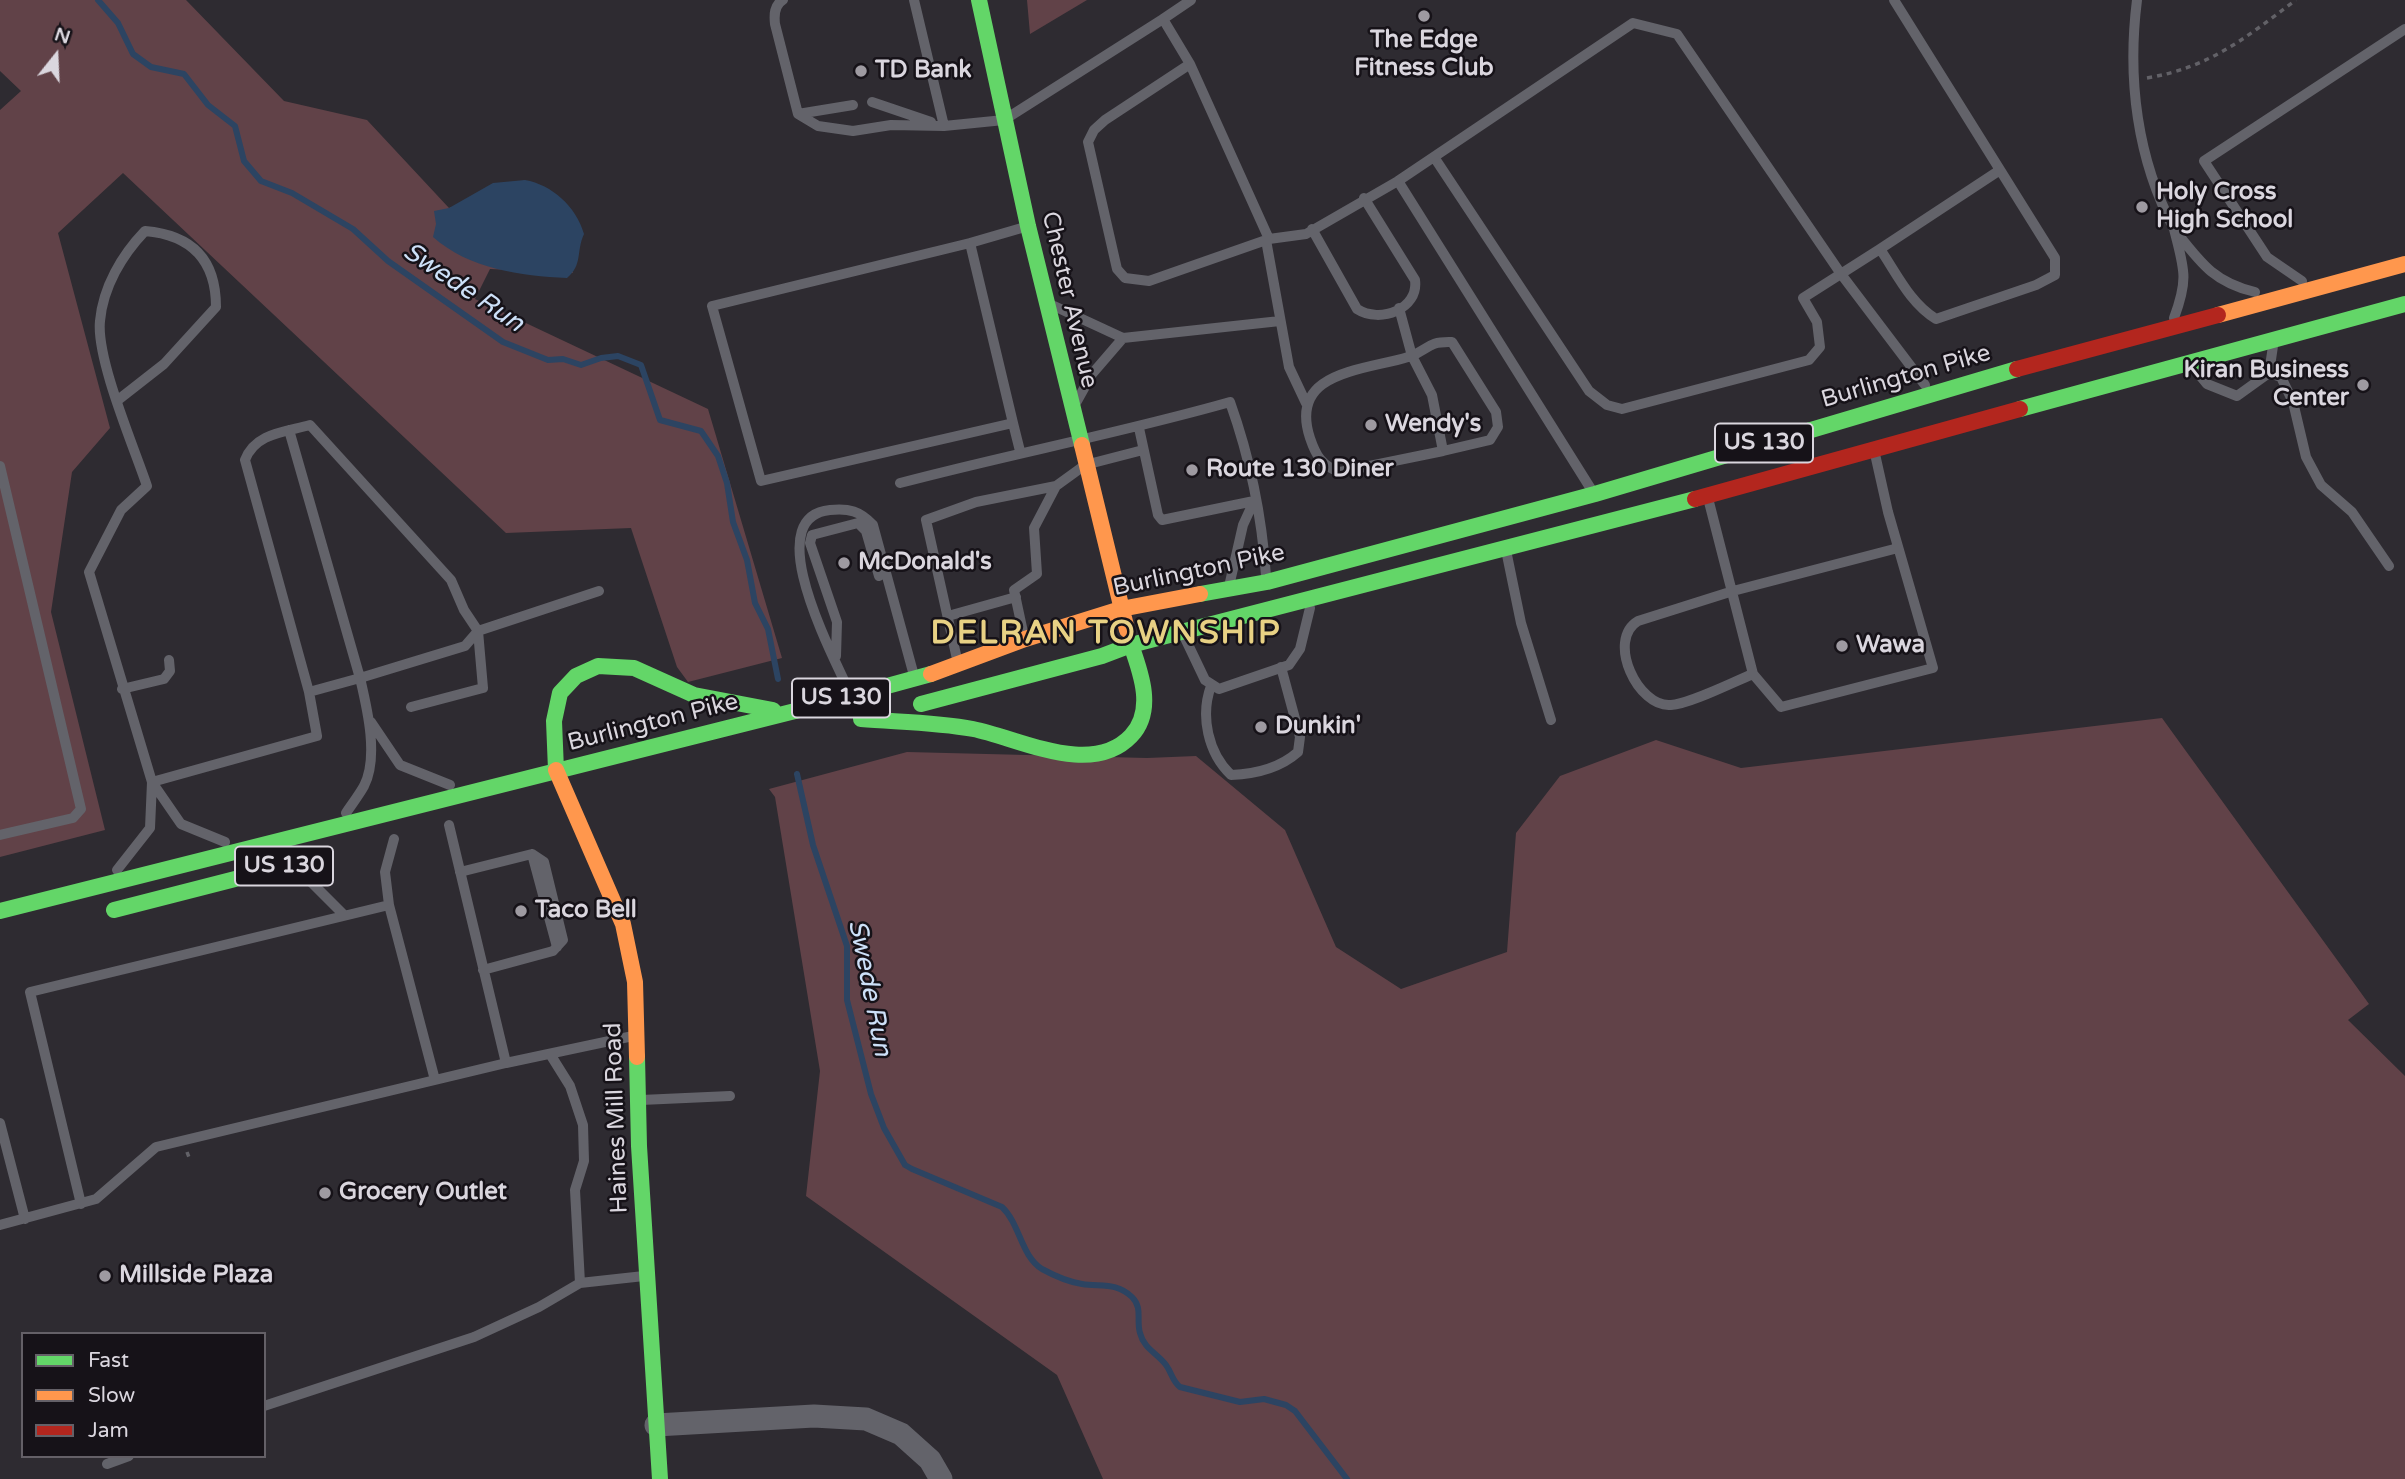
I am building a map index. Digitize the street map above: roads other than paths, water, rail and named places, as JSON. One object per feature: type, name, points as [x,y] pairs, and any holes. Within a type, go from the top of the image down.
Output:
[{"type":"main road","name":"Chester Avenue","points":[[861,719],[974,729],[1056,751],[1080,754],[1118,750],[1139,725],[1146,701],[1142,675],[1121,609],[1085,466],[1028,226],[979,0]]},
{"type":"main road","name":"Burlington Pike","points":[[0,911],[959,667],[1025,639],[1121,609],[1267,582],[1595,494],[1931,392],[2405,264]]},
{"type":"main road","name":"US 130","points":[[841,724],[1102,656],[1131,645],[1183,634],[1707,496],[2405,304]]},
{"type":"main road","points":[[556,770],[553,740],[556,702],[566,685],[595,666],[619,664],[635,668],[679,692],[790,712]]},
{"type":"main road","name":"Haines Mill Road","points":[[556,770],[574,793],[623,924],[635,982],[638,1100],[660,1479]]},
{"type":"main road","name":"Burlington Pike","points":[[544,800],[574,793]]},
{"type":"main road","points":[[429,830],[454,823]]},
{"type":"main road","points":[[373,845],[400,838]]},
{"type":"main road","name":"US 130","points":[[272,869],[314,859]]},
{"type":"main road","name":"US 130","points":[[93,915],[250,875]]},
{"type":"street","points":[[656,1424],[814,1416],[866,1419],[901,1434],[930,1460],[941,1479]]},
{"type":"lane","points":[[914,0],[944,126]]},
{"type":"lane","points":[[781,2],[774,14],[775,24],[798,114],[818,126],[853,131],[891,125],[944,126],[1004,120],[1191,0]]},
{"type":"lane","points":[[1880,249],[1911,296],[1936,319],[2036,285],[2055,275],[2055,258],[1894,0]]},
{"type":"lane","points":[[2137,0],[2134,80],[2144,159],[2174,229],[2185,273],[2184,291],[2170,328]]},
{"type":"lane","points":[[1163,19],[1190,64],[1267,240],[1289,367],[1306,403],[1306,425],[1315,453],[1325,467],[1340,472],[1443,451],[1490,440],[1497,427],[1496,412],[1452,342],[1434,341],[1412,356],[1320,384],[1306,403]]},
{"type":"lane","points":[[1190,64],[1105,120],[1094,130],[1088,142],[1116,269],[1125,278],[1149,281],[1267,240],[1306,234],[1364,198],[1398,181],[1633,23],[1676,34],[1841,274],[1931,392]]},
{"type":"lane","points":[[2313,289],[2267,257],[2204,161],[2405,29]]},
{"type":"lane","points":[[872,102],[944,126]]},
{"type":"lane","points":[[798,114],[853,105]]},
{"type":"lane","points":[[1434,157],[1589,391],[1606,405],[1622,409],[1809,360],[1820,346],[1817,322],[1803,298],[2000,170]]},
{"type":"lane","points":[[1398,181],[1595,494]]},
{"type":"lane","points":[[1311,229],[1357,309],[1368,316],[1380,317],[1410,303],[1416,292],[1415,280],[1364,198]]},
{"type":"lane","points":[[1013,423],[761,481],[712,306],[970,243],[1028,226]]},
{"type":"lane","points":[[2174,229],[2199,261],[2224,283],[2281,298]]},
{"type":"lane","points":[[118,400],[164,364],[216,307],[213,273],[201,252],[161,232],[145,231],[131,245],[113,275],[100,321],[107,368],[147,486],[121,510],[89,572],[152,782],[181,824],[248,849]]},
{"type":"lane","points":[[970,243],[1020,452]]},
{"type":"lane","points":[[1046,302],[1123,338],[1280,321]]},
{"type":"lane","points":[[1399,309],[1412,356],[1432,395],[1443,451]]},
{"type":"lane","points":[[1072,410],[1092,374],[1123,338]]},
{"type":"lane","points":[[2189,363],[2207,384],[2237,396],[2269,373],[2273,340]]},
{"type":"lane","points":[[2269,373],[2281,377],[2294,402],[2306,457],[2321,485],[2352,512],[2389,566]]},
{"type":"lane","points":[[900,483],[1020,452],[1139,428],[1230,402],[1247,448],[1254,501],[1263,531],[1267,582]]},
{"type":"lane","points":[[152,782],[317,736],[309,692],[246,460],[250,446],[262,438],[289,430],[310,425],[347,464],[451,580],[464,610],[478,631],[483,688],[411,707]]},
{"type":"lane","points":[[1139,428],[1162,520],[1254,501]]},
{"type":"lane","points":[[289,430],[370,721],[365,784],[337,827]]},
{"type":"lane","points":[[959,667],[926,520],[976,502],[1056,486],[1085,466],[1143,450]]},
{"type":"lane","points":[[1707,496],[1753,674],[1781,707],[1933,668],[1898,548],[1874,450]]},
{"type":"lane","points":[[0,466],[82,809],[73,818],[0,835]]},
{"type":"lane","points":[[1025,639],[1014,590],[1037,574],[1034,528],[1056,486]]},
{"type":"lane","points":[[1228,589],[1243,524],[1254,501]]},
{"type":"lane","points":[[851,695],[836,662],[797,555],[800,530],[807,520],[822,511],[847,508],[873,525],[915,678]]},
{"type":"lane","points":[[836,662],[837,622],[810,543],[812,535],[858,523],[866,531],[886,601],[896,613]]},
{"type":"lane","points":[[1753,674],[1672,705],[1656,703],[1644,696],[1625,654],[1623,638],[1628,627],[1638,621],[1733,591],[1898,548]]},
{"type":"lane","points":[[1506,549],[1521,623],[1552,720]]},
{"type":"lane","points":[[309,692],[465,646],[478,631],[599,591]]},
{"type":"lane","points":[[948,616],[1016,597]]},
{"type":"lane","points":[[1211,686],[1219,689],[1285,666],[1300,649],[1312,600]]},
{"type":"lane","points":[[1183,634],[1211,686],[1205,720],[1215,753],[1231,775],[1250,774],[1288,761],[1298,752],[1300,737],[1285,666]]},
{"type":"lane","points":[[122,689],[164,679],[170,671],[169,660]]},
{"type":"lane","points":[[370,721],[400,765],[441,784],[484,789]]},
{"type":"lane","points":[[103,885],[150,828],[152,782]]},
{"type":"lane","points":[[454,823],[460,872],[506,1063]]},
{"type":"lane","points":[[400,838],[386,872],[389,905],[435,1080]]},
{"type":"lane","points":[[460,872],[532,854],[544,862],[563,940],[553,951],[483,970]]},
{"type":"lane","points":[[293,864],[343,914]]},
{"type":"lane","points":[[81,1203],[30,992],[389,905]]},
{"type":"lane","points":[[0,1225],[96,1199],[156,1147],[506,1063],[636,1035]]},
{"type":"lane","points":[[550,1054],[570,1086],[583,1125],[584,1161],[575,1190],[580,1283]]},
{"type":"lane","points":[[638,1100],[730,1096]]},
{"type":"lane","points":[[0,1124],[24,1219]]},
{"type":"lane","points":[[266,1405],[474,1337],[539,1307],[580,1283],[647,1276]]},
{"type":"lane","points":[[107,1464],[124,1458]]},
{"type":"water","points":[[525,180],[562,198],[580,224],[584,234],[577,263],[567,278],[514,273],[479,264],[447,248],[433,237],[436,224],[434,211],[449,208],[493,183]]},
{"type":"waterway","name":"Swede Run","points":[[98,0],[118,23],[133,54],[151,67],[184,74],[208,105],[235,126],[244,161],[261,181],[292,193],[353,229],[388,261],[503,342],[548,360],[563,359],[581,365],[618,356],[641,365],[660,420],[701,431],[718,456],[727,483],[733,522],[747,560],[755,603],[768,629],[778,679]]},
{"type":"waterway","name":"Swede Run","points":[[797,774],[813,845],[847,946],[847,1000],[871,1094],[884,1128],[905,1165],[1002,1207],[1013,1222],[1029,1256],[1042,1269],[1072,1282],[1115,1287],[1126,1292],[1137,1305],[1139,1328],[1144,1343],[1166,1365],[1180,1387],[1240,1402],[1264,1399],[1286,1405],[1295,1411],[1347,1479]]},
{"type":"place","name":"The Edge Fitness Club","points":[[1424,16]]},
{"type":"place","name":"TD Bank","points":[[861,71]]},
{"type":"place","name":"Holy Cross High School","points":[[2142,207]]},
{"type":"place","name":"Kiran Business Center","points":[[2363,385]]},
{"type":"place","name":"Wendy's","points":[[1371,425]]},
{"type":"place","name":"Route 130 Diner","points":[[1192,470]]},
{"type":"place","name":"McDonald's","points":[[844,563]]},
{"type":"place","name":"Wawa","points":[[1842,646]]},
{"type":"place","name":"Dunkin'","points":[[1261,727]]},
{"type":"place","name":"Taco Bell","points":[[521,911]]},
{"type":"place","name":"Grocery Outlet","points":[[325,1193]]},
{"type":"place","name":"Millside Plaza","points":[[105,1276]]},
{"type":"district","name":"DELRAN TOWNSHIP","points":[[1106,635]]}]
